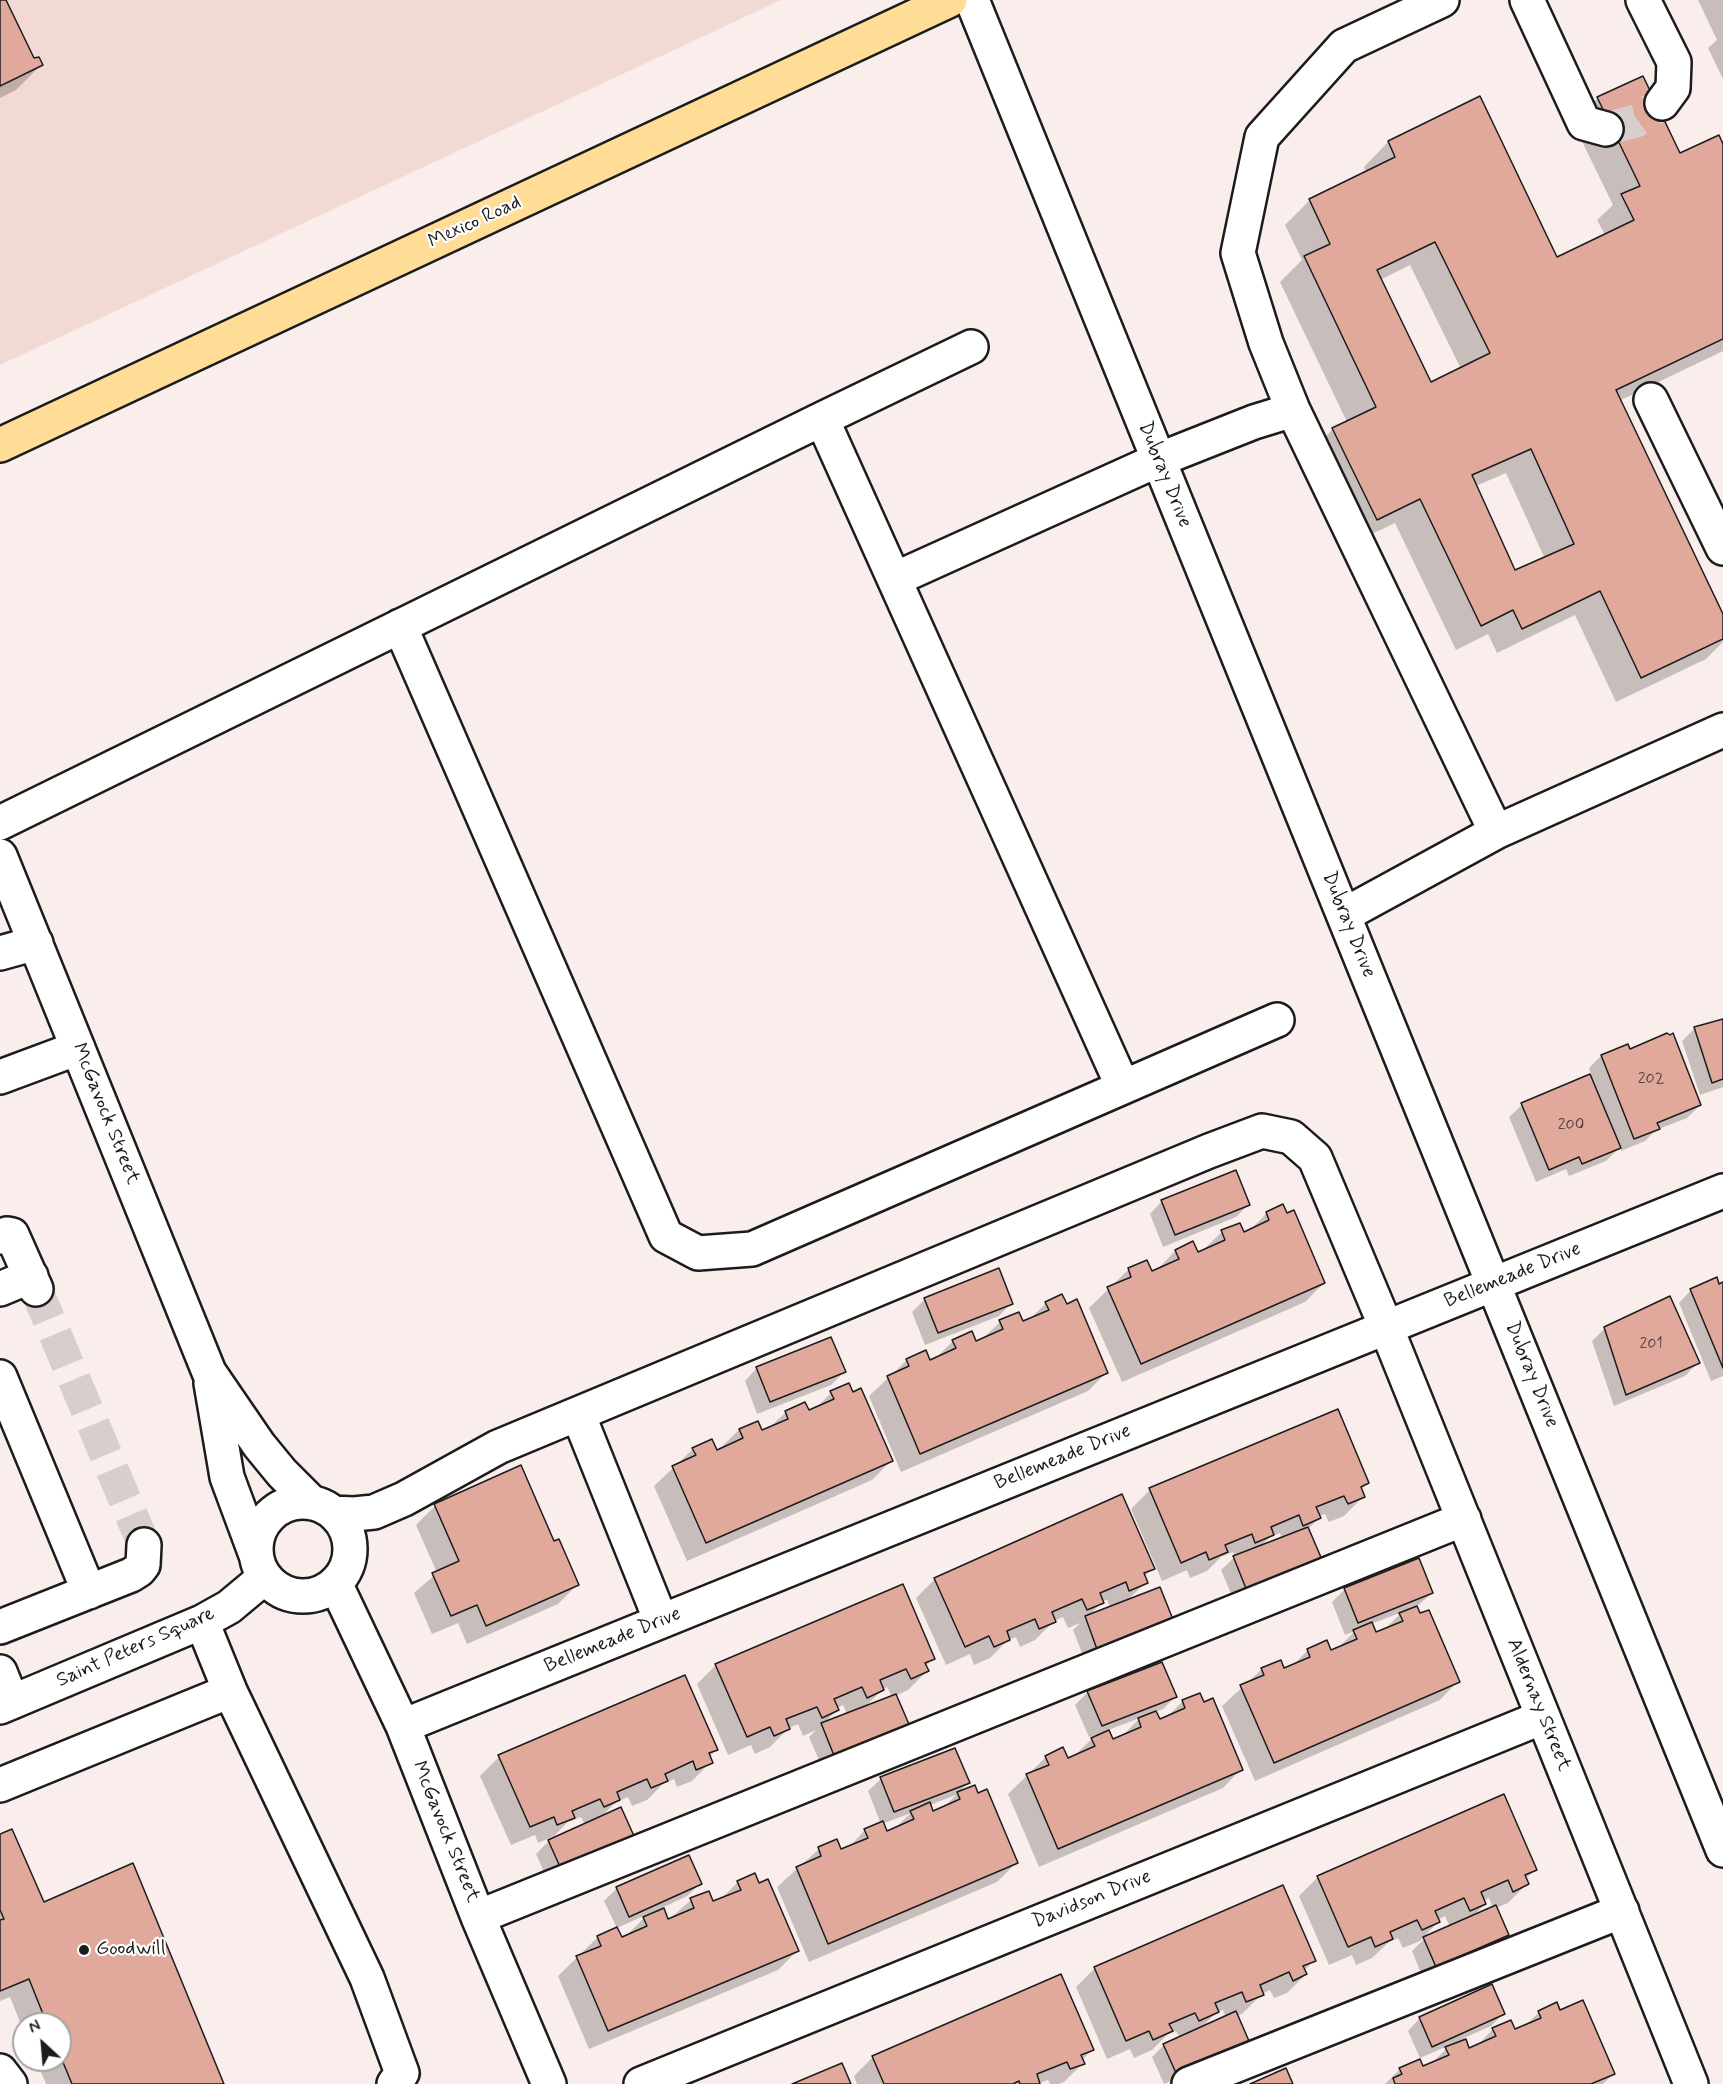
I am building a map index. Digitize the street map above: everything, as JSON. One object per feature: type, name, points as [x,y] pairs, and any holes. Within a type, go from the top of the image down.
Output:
[{"type":"main road","name":"Mexico Road","points":[[0,445],[950,0]]},
{"type":"street","name":"Dubray Drive","points":[[972,0],[1723,1850]]},
{"type":"street","points":[[1442,0],[1344,46],[1262,137],[1238,253],[1266,343],[1293,410],[1496,832]]},
{"type":"street","points":[[1527,0],[1584,123],[1606,129]]},
{"type":"street","points":[[1643,0],[1674,62],[1673,88],[1662,103]]},
{"type":"street","points":[[0,823],[971,347]]},
{"type":"street","points":[[1651,400],[1723,548]]},
{"type":"street","points":[[895,579],[1158,460],[1254,422],[1293,410]]},
{"type":"street","points":[[822,419],[1123,1088]]},
{"type":"street","points":[[400,626],[666,1236],[698,1253],[752,1249],[1277,1020]]},
{"type":"street","points":[[1344,915],[1496,832],[1723,730]]},
{"type":"street","name":"McGavock Street","points":[[0,856],[209,1372],[227,1477],[261,1567]]},
{"type":"street","points":[[0,952],[36,943]]},
{"type":"street","points":[[0,1077],[78,1048]]},
{"type":"street","name":"Aldernay Street","points":[[322,1508],[354,1514],[374,1512],[498,1447],[1209,1151],[1262,1131],[1291,1137],[1315,1158],[1464,1519],[1691,2084]]},
{"type":"street","name":"Bellemeade Drive","points":[[403,1726],[1723,1191]]},
{"type":"street","points":[[0,1237],[7,1234],[12,1236],[33,1282],[0,1289]]},
{"type":"street","name":"McGavock Street","points":[[209,1372],[282,1473],[322,1508]]},
{"type":"street","points":[[0,1377],[89,1592]]},
{"type":"street","points":[[578,1414],[661,1621]]},
{"type":"street","points":[[290,1504],[322,1508],[341,1521],[346,1531],[350,1553],[347,1564],[335,1583],[315,1594],[304,1596],[282,1591],[261,1567],[258,1534],[270,1515],[290,1504]]},
{"type":"street","points":[[478,1917],[1464,1519]]},
{"type":"street","points":[[0,1627],[139,1570],[144,1558],[144,1545]]},
{"type":"street","name":"Saint Peters Square","points":[[4,1693],[202,1622],[229,1607],[261,1567]]},
{"type":"street","name":"McGavock Street","points":[[335,1583],[403,1726],[478,1917],[549,2084]]},
{"type":"street","points":[[202,1622],[230,1691],[367,1978],[402,2073],[394,2084]]},
{"type":"street","points":[[0,1785],[230,1691]]},
{"type":"street","name":"Davidson Drive","points":[[641,2084],[1543,1717]]},
{"type":"street","points":[[1189,2084],[1622,1911]]},
{"type":"street","points":[[0,2071],[10,2084]]},
{"type":"shaded area","points":[[0,0],[781,0],[0,365]]},
{"type":"building","points":[[0,0],[6,0],[34,58],[39,57],[43,65],[0,86]]},
{"type":"building","points":[[1643,76],[1680,153],[1719,135],[1723,144],[1723,339],[1616,390],[1723,614],[1723,639],[1641,678],[1600,591],[1522,629],[1513,610],[1481,626],[1420,499],[1377,520],[1332,428],[1376,407],[1304,256],[1330,244],[1309,199],[1395,157],[1388,141],[1480,96],[1557,257],[1634,220],[1621,194],[1640,186],[1597,97]],"holes":[[[1435,242],[1490,353],[1431,382],[1377,270]],[[1531,449],[1574,544],[1515,570],[1472,475]]]},
{"type":"building","points":[[1723,1019],[1723,1079],[1712,1083],[1694,1027]]},
{"type":"building","points":[[1667,1033],[1670,1035],[1673,1033],[1701,1105],[1657,1123],[1660,1129],[1634,1139],[1601,1055],[1628,1044],[1630,1049]]},
{"type":"building","points":[[1590,1074],[1621,1148],[1582,1164],[1579,1157],[1549,1170],[1521,1103]]},
{"type":"building","points":[[1236,1170],[1250,1205],[1175,1235],[1161,1200]]},
{"type":"building","points":[[1283,1204],[1287,1213],[1294,1210],[1325,1283],[1141,1364],[1107,1287],[1131,1277],[1128,1268],[1147,1260],[1152,1271],[1179,1259],[1175,1250],[1193,1241],[1198,1252],[1225,1240],[1221,1230],[1240,1223],[1244,1232],[1269,1220],[1266,1212]]},
{"type":"building","points":[[999,1268],[1013,1304],[938,1333],[924,1298]]},
{"type":"building","points":[[1717,1277],[1719,1284],[1723,1282],[1723,1368],[1690,1289]]},
{"type":"building","points":[[1062,1294],[1067,1304],[1077,1299],[1108,1373],[920,1454],[887,1376],[909,1366],[906,1359],[926,1350],[930,1360],[956,1348],[952,1340],[972,1331],[976,1341],[1003,1329],[999,1320],[1019,1312],[1023,1321],[1049,1310],[1045,1302]]},
{"type":"building","points":[[1670,1296],[1700,1363],[1626,1395],[1604,1327]]},
{"type":"building","points":[[831,1337],[846,1372],[770,1402],[756,1367]]},
{"type":"building","points":[[849,1383],[853,1392],[861,1388],[893,1461],[706,1543],[672,1466],[696,1455],[692,1448],[712,1439],[717,1450],[743,1438],[739,1429],[758,1421],[762,1430],[788,1419],[785,1411],[805,1402],[809,1410],[834,1399],[830,1391]]},
{"type":"building","points":[[1338,1409],[1369,1483],[1361,1487],[1365,1497],[1348,1504],[1344,1496],[1316,1507],[1321,1518],[1303,1526],[1299,1515],[1271,1527],[1274,1535],[1255,1543],[1252,1534],[1225,1545],[1228,1552],[1209,1560],[1206,1552],[1181,1563],[1149,1488]]},
{"type":"building","points":[[521,1465],[554,1541],[559,1539],[579,1585],[486,1626],[477,1605],[451,1616],[432,1573],[459,1561],[434,1504]]},
{"type":"building","points":[[1122,1494],[1155,1569],[1144,1573],[1148,1583],[1129,1591],[1126,1582],[1100,1593],[1104,1603],[1087,1610],[1082,1599],[1052,1612],[1056,1622],[1039,1629],[1035,1619],[1007,1631],[1010,1640],[994,1647],[989,1636],[965,1647],[934,1578]]},
{"type":"building","points":[[1308,1527],[1323,1562],[1247,1591],[1233,1556]]},
{"type":"building","points":[[1419,1558],[1433,1593],[1358,1623],[1344,1588]]},
{"type":"building","points":[[903,1584],[935,1659],[925,1663],[929,1671],[911,1679],[906,1669],[880,1680],[884,1690],[867,1698],[862,1687],[834,1699],[839,1710],[822,1718],[817,1707],[786,1719],[790,1729],[774,1736],[770,1727],[747,1737],[715,1664]]},
{"type":"building","points":[[1160,1587],[1174,1622],[1098,1652],[1085,1616]]},
{"type":"building","points":[[1417,1606],[1420,1613],[1429,1610],[1460,1682],[1274,1763],[1240,1685],[1264,1675],[1261,1668],[1281,1660],[1284,1668],[1310,1657],[1307,1649],[1327,1640],[1331,1650],[1357,1639],[1353,1630],[1372,1622],[1376,1632],[1403,1621],[1399,1613]]},
{"type":"building","points":[[1162,1662],[1177,1697],[1102,1726],[1087,1691]]},
{"type":"building","points":[[685,1675],[718,1750],[709,1753],[713,1763],[696,1770],[693,1761],[665,1774],[668,1781],[651,1788],[647,1779],[617,1792],[620,1800],[604,1807],[600,1799],[572,1811],[575,1818],[557,1825],[554,1817],[530,1827],[498,1755]]},
{"type":"building","points":[[1200,1693],[1204,1702],[1213,1698],[1243,1770],[1058,1849],[1026,1774],[1049,1765],[1045,1756],[1063,1747],[1068,1758],[1095,1746],[1091,1738],[1109,1730],[1113,1739],[1141,1727],[1138,1718],[1156,1711],[1160,1719],[1185,1708],[1182,1700]]},
{"type":"building","points":[[896,1694],[911,1729],[835,1758],[821,1723]]},
{"type":"building","points":[[955,1748],[970,1783],[894,1812],[880,1777]]},
{"type":"building","points":[[975,1785],[978,1793],[987,1789],[1018,1863],[828,1944],[796,1867],[821,1856],[818,1847],[837,1839],[841,1849],[868,1838],[864,1829],[883,1821],[887,1831],[914,1819],[910,1811],[930,1802],[933,1811],[960,1799],[957,1792]]},
{"type":"building","points":[[1504,1794],[1537,1870],[1525,1875],[1529,1884],[1513,1892],[1508,1880],[1481,1892],[1486,1904],[1470,1911],[1464,1898],[1435,1911],[1440,1922],[1422,1930],[1417,1920],[1390,1932],[1393,1939],[1375,1947],[1371,1937],[1348,1947],[1317,1876]]},
{"type":"building","points":[[621,1807],[634,1836],[561,1869],[548,1840]]},
{"type":"building","name":"Goodwill","points":[[12,1829],[44,1902],[133,1863],[224,2084],[72,2084],[67,2072],[72,2072],[72,2012],[42,2012],[29,1979],[0,1991],[0,1920],[4,1919],[0,1910],[0,1834]]},
{"type":"building","points":[[689,1855],[702,1884],[629,1917],[616,1887]]},
{"type":"building","points":[[755,1873],[759,1883],[768,1879],[799,1951],[608,2031],[576,1956],[601,1946],[597,1936],[617,1927],[622,1937],[647,1926],[643,1917],[664,1908],[668,1919],[694,1908],[690,1898],[709,1891],[713,1901],[741,1890],[737,1881]]},
{"type":"building","points":[[1283,1885],[1316,1961],[1303,1966],[1307,1974],[1293,1981],[1289,1972],[1260,1985],[1264,1995],[1246,2002],[1242,1992],[1215,2003],[1219,2012],[1199,2021],[1195,2013],[1169,2024],[1173,2031],[1153,2040],[1149,2031],[1126,2041],[1094,1967]]},
{"type":"building","points":[[1496,1905],[1509,1935],[1436,1967],[1423,1937]]},
{"type":"building","points":[[1061,1974],[1094,2050],[1081,2055],[1085,2064],[1070,2069],[1067,2062],[1037,2074],[1040,2084],[1020,2084],[1019,2081],[1013,2084],[884,2084],[872,2056]]},
{"type":"building","points":[[1492,1984],[1505,2014],[1432,2047],[1419,2017]]},
{"type":"building","points":[[1583,2000],[1615,2074],[1591,2084],[1395,2084],[1393,2078],[1402,2074],[1399,2068],[1420,2059],[1423,2066],[1449,2055],[1445,2047],[1466,2039],[1469,2048],[1496,2036],[1492,2028],[1511,2020],[1515,2029],[1541,2018],[1538,2011],[1557,2002],[1560,2010]]},
{"type":"building","points":[[1236,2011],[1249,2041],[1176,2073],[1163,2044]]},
{"type":"building","points":[[842,2063],[851,2084],[792,2084]]},
{"type":"building","points":[[1286,2068],[1293,2084],[1250,2084]]},
{"type":"tunnel","points":[[1606,129],[1636,121],[1662,103]]},
{"type":"tunnel","points":[[36,1289],[144,1545]]},
{"type":"place","name":"Goodwill","points":[[84,1950]]}]
